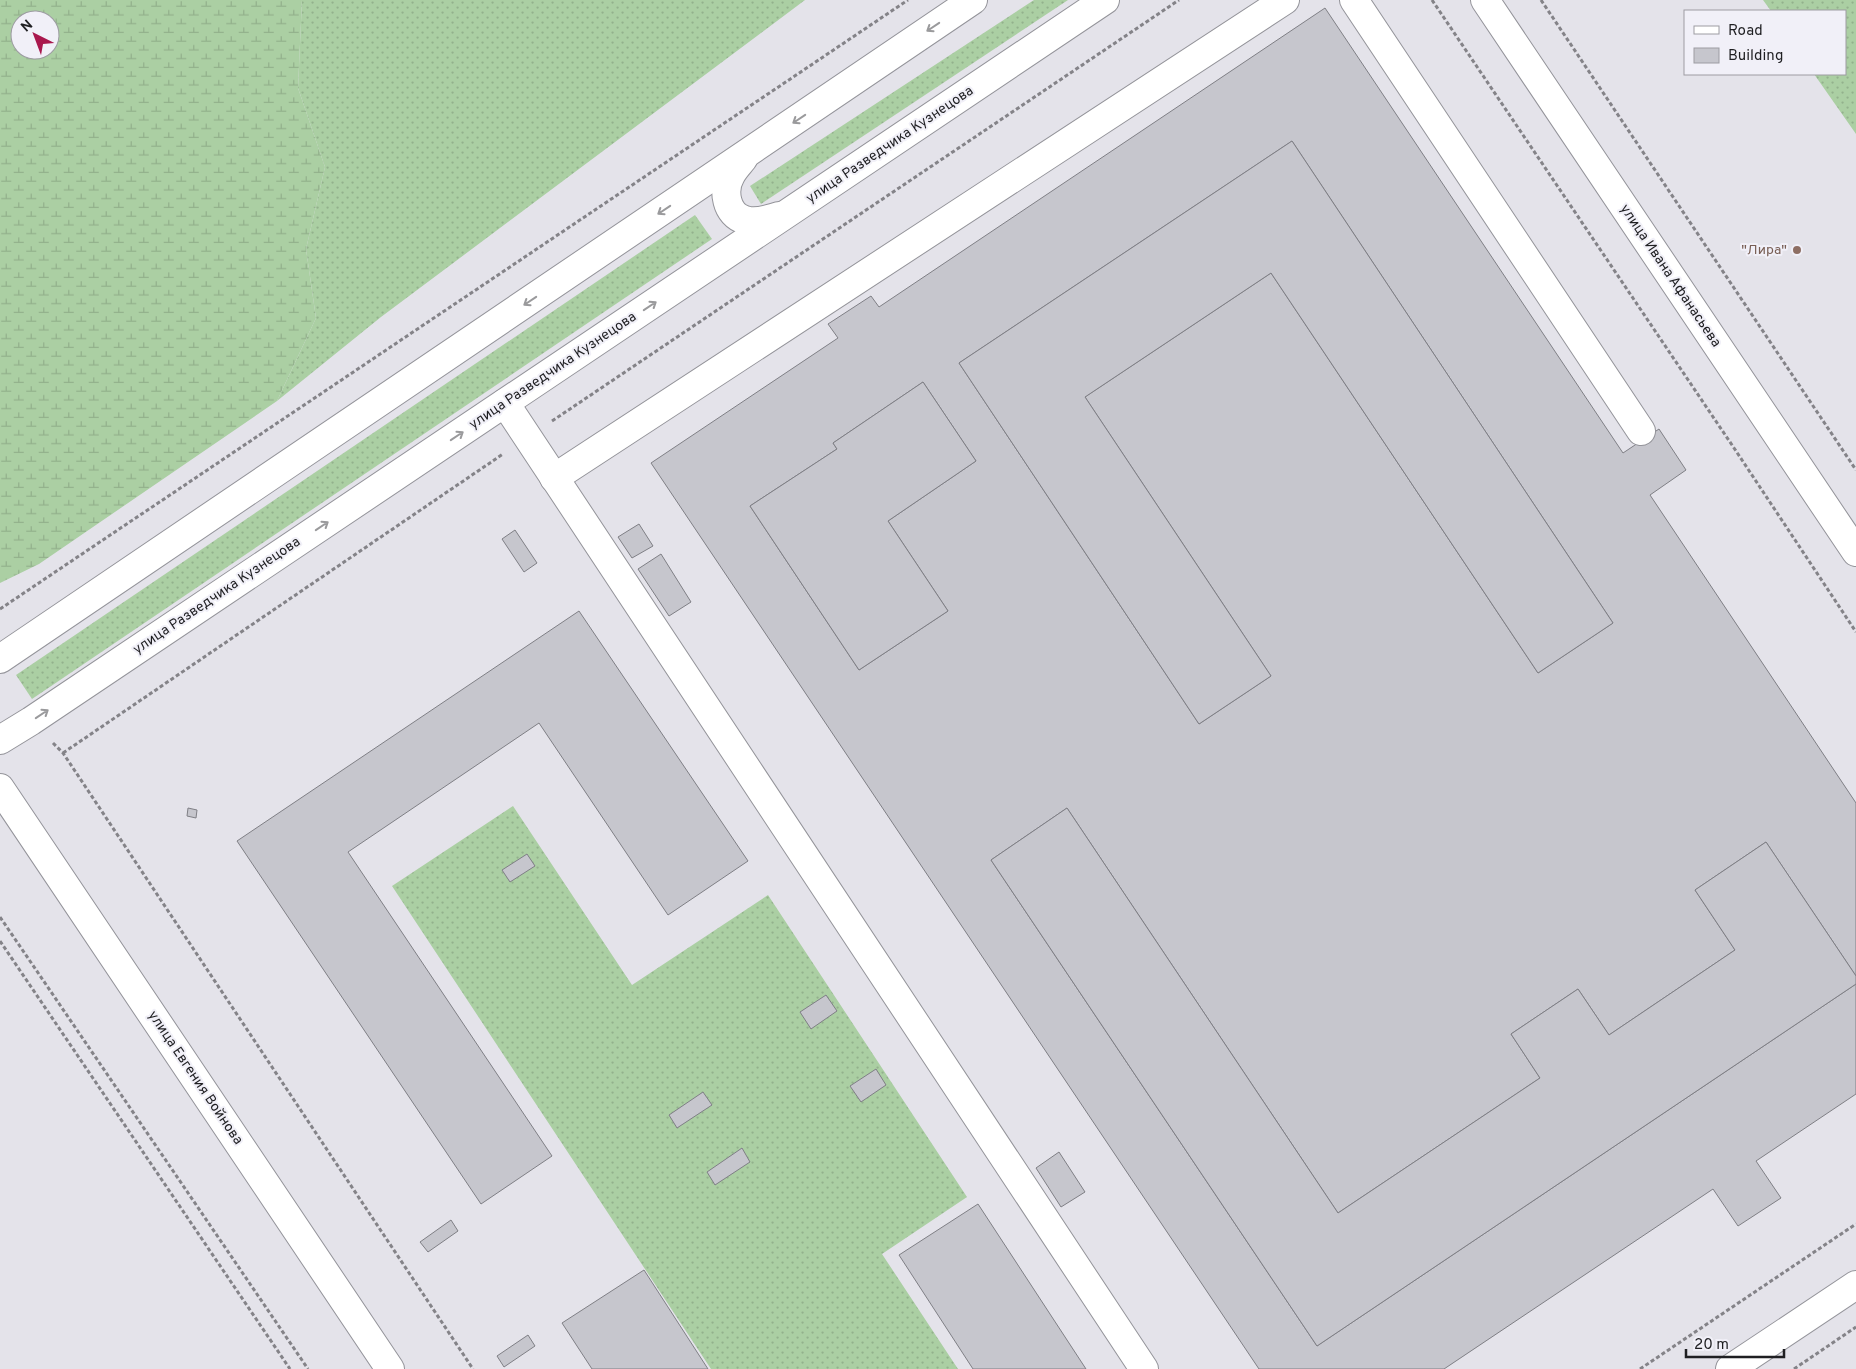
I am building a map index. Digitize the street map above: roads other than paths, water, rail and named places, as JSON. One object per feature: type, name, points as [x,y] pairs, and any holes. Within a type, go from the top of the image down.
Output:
[{"type":"main road","points":[[0,659],[974,0]]},
{"type":"main road","name":"улица Разведчика Кузнецова","points":[[0,740],[48,710],[1105,0]]},
{"type":"main road","points":[[554,478],[1285,0]]},
{"type":"main road","points":[[1354,0],[1641,431]]},
{"type":"main road","name":"улица Ивана Афанасьева","points":[[1484,0],[1856,552]]},
{"type":"main road","points":[[747,154],[730,176],[726,194],[730,210],[744,220],[762,221],[789,213]]},
{"type":"main road","points":[[505,403],[1144,1369]]},
{"type":"main road","name":"улица Евгения Войнова","points":[[0,788],[390,1369]]},
{"type":"main road","points":[[1730,1369],[1765,1360],[1856,1284]]},
{"type":"place","name":"\"Лира\"","points":[[1797,250]]}]
